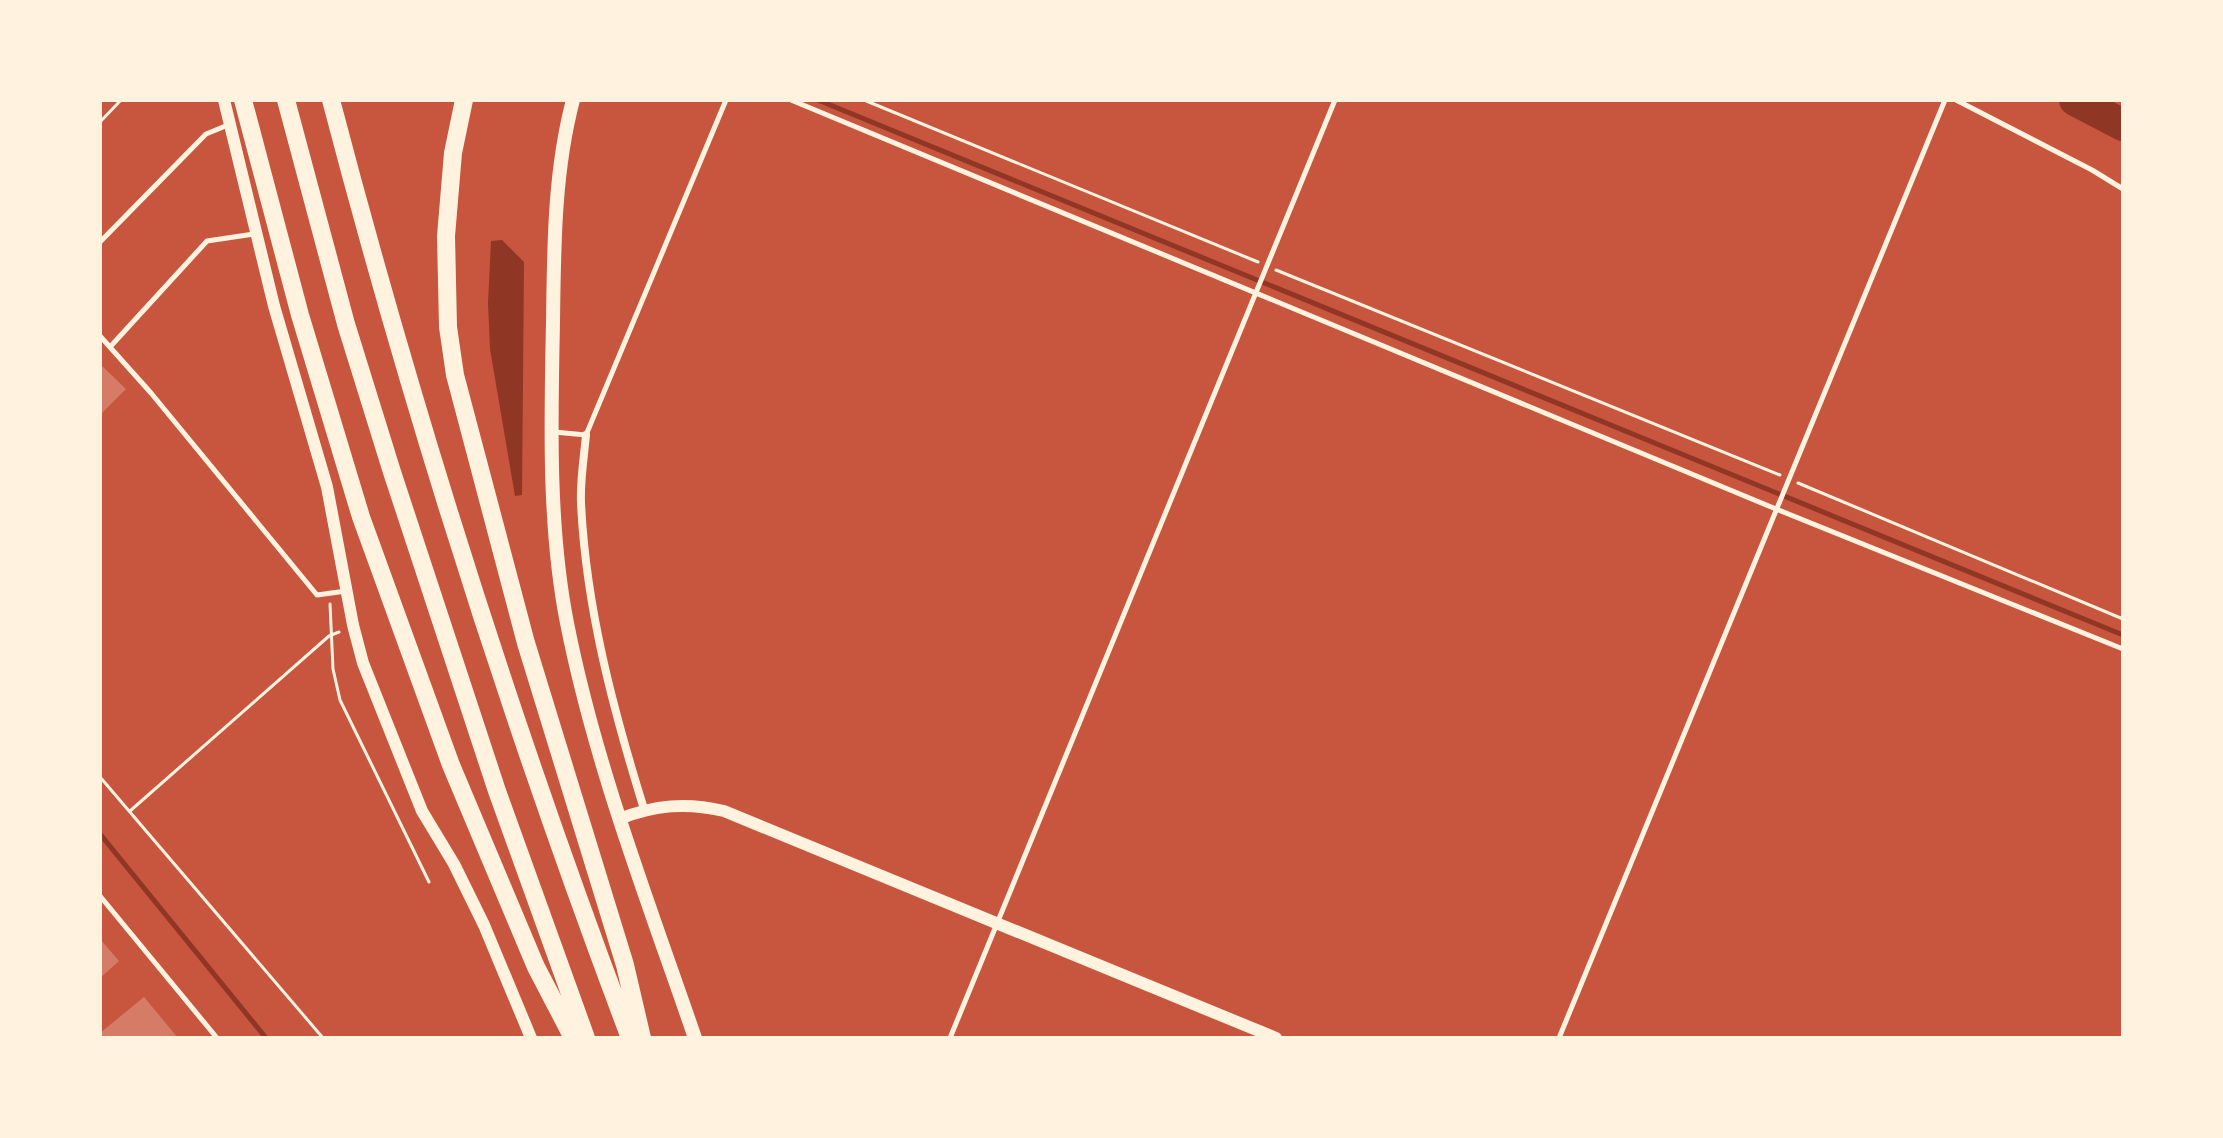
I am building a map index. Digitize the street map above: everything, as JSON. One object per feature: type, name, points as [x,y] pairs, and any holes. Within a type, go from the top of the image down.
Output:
[{"type":"highway","points":[[243,100],[300,315],[361,517],[451,765],[536,967],[573,1038]]},
{"type":"highway","points":[[286,100],[346,324],[392,472],[497,791],[586,1038]]},
{"type":"highway","points":[[331,100],[394,326],[509,699],[630,1038]]},
{"type":"highway","points":[[465,100],[448,193],[446,236],[448,327],[455,375],[526,643],[625,965],[642,1038]]},
{"type":"main road","points":[[573,100],[564,134],[555,220],[553,432],[557,546],[567,621],[585,701],[619,819],[695,1038]]},
{"type":"street","points":[[224,100],[255,234],[327,487],[363,663],[422,811],[454,864],[484,925],[531,1038]]},
{"type":"street","points":[[586,435],[581,500],[594,618],[611,698],[644,809]]},
{"type":"street","points":[[619,819],[644,809],[666,805],[699,805],[724,811],[1267,1036]]},
{"type":"lane","points":[[553,432],[586,435],[726,100]]},
{"type":"lane","points":[[791,100],[2123,649]]},
{"type":"lane","points":[[950,1038],[1335,100]]},
{"type":"lane","points":[[1559,1038],[1945,100]]},
{"type":"lane","points":[[1956,100],[2123,189]]},
{"type":"lane","points":[[100,242],[206,134],[229,125]]},
{"type":"lane","points":[[110,347],[207,241],[255,234]]},
{"type":"lane","points":[[100,336],[317,595],[347,591]]},
{"type":"lane","points":[[100,896],[217,1038]]},
{"type":"path","points":[[100,122],[121,100]]},
{"type":"path","points":[[864,100],[2123,619]]},
{"type":"path","points":[[330,604],[329,636],[340,700],[429,882]]},
{"type":"path","points":[[130,811],[329,636],[353,625]]},
{"type":"path","points":[[100,777],[323,1038]]},
{"type":"shaded area","points":[[502,240],[524,262],[522,495],[515,496],[490,349],[488,303],[491,241]]},
{"type":"building","points":[[100,364],[126,389],[100,415]]},
{"type":"building","points":[[100,939],[119,961],[100,978]]},
{"type":"building","points":[[144,997],[178,1038],[100,1038],[100,1033]]},
{"type":"waterway","points":[[818,100],[2123,635]]},
{"type":"waterway","points":[[2075,100],[2123,125]]},
{"type":"waterway","points":[[100,834],[266,1038]]}]
